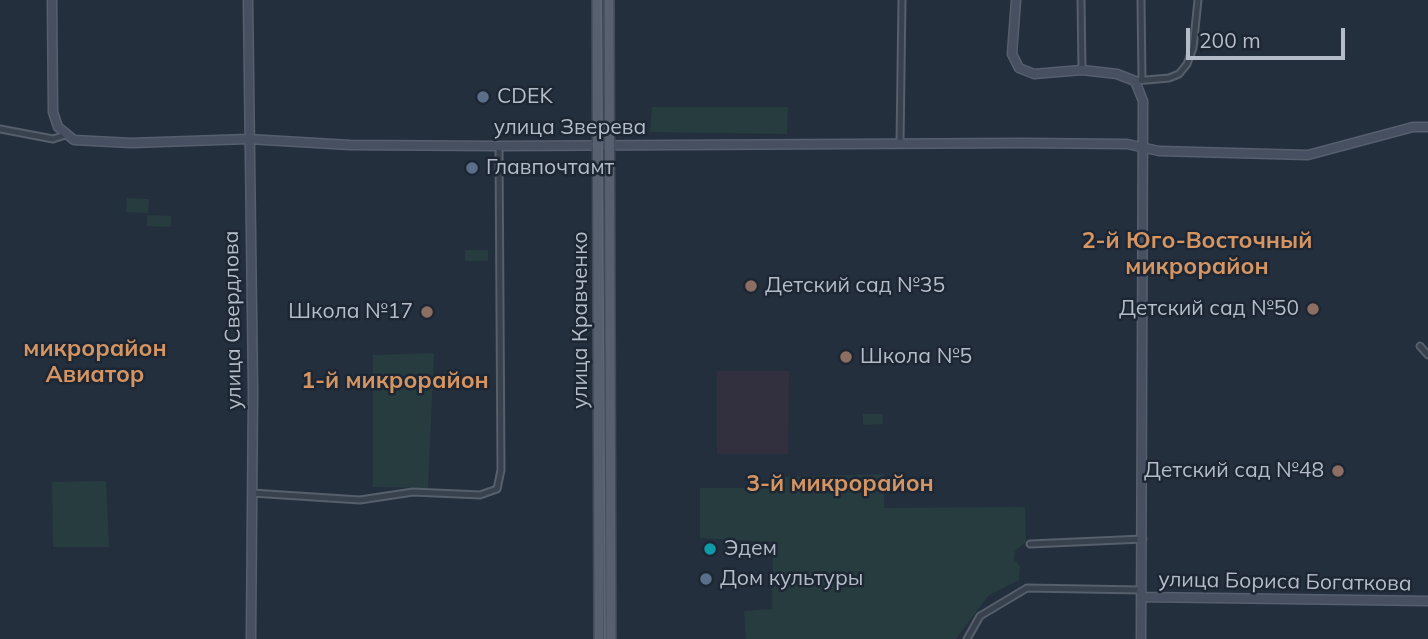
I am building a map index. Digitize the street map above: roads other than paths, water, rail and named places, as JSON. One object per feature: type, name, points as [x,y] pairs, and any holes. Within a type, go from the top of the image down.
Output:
[{"type":"main road","points":[[52,0],[53,112],[65,135]]},
{"type":"main road","name":"улица Свердлова","points":[[248,0],[253,390],[250,493],[251,639]]},
{"type":"main road","name":"улица Кравченко","points":[[597,0],[599,639]]},
{"type":"main road","name":"улица Кравченко","points":[[608,0],[611,639]]},
{"type":"main road","points":[[1016,0],[1012,54],[1016,66],[1034,74],[1082,70],[1117,74],[1139,81],[1143,101],[1142,639]]},
{"type":"main road","name":"улица Зверева","points":[[65,135],[75,140],[131,143],[248,139],[350,145],[1127,144],[1159,151],[1308,155],[1413,127],[1428,127]]},
{"type":"main road","name":"улица Бориса Богаткова","points":[[1142,594],[1428,601]]},
{"type":"street","points":[[900,144],[902,0]]},
{"type":"street","points":[[1081,0],[1082,70]]},
{"type":"street","points":[[1141,0],[1139,81],[1169,78],[1179,74],[1187,64],[1193,48],[1198,0]]},
{"type":"street","points":[[598,90],[609,90]]},
{"type":"street","name":"улица Зверева","points":[[0,129],[52,139],[65,135]]},
{"type":"street","points":[[250,493],[360,500],[413,492],[481,495],[497,489],[501,470],[499,146]]},
{"type":"street","points":[[598,214],[609,214]]},
{"type":"street","points":[[599,257],[610,258]]},
{"type":"street","points":[[599,283],[610,283]]},
{"type":"street","points":[[599,320],[610,320]]},
{"type":"street","points":[[1420,346],[1428,355]]},
{"type":"street","points":[[599,358],[610,358]]},
{"type":"street","points":[[599,395],[611,395]]},
{"type":"street","points":[[598,432],[611,432]]},
{"type":"street","points":[[1030,544],[1143,539]]},
{"type":"street","points":[[967,639],[980,616],[1027,588],[1142,594]]},
{"type":"tram line","points":[[601,0],[605,639]]},
{"type":"place","name":"CDEK","points":[[483,97]]},
{"type":"place","name":"Главпочтамт","points":[[472,168]]},
{"type":"place","name":"Детский сад №35","points":[[751,286]]},
{"type":"place","name":"Детский сад №50","points":[[1313,309]]},
{"type":"place","name":"Школа №17","points":[[427,312]]},
{"type":"place","name":"Школа №5","points":[[846,357]]},
{"type":"place","name":"Детский сад №48","points":[[1338,471]]},
{"type":"place","name":"Эдем","points":[[710,549]]},
{"type":"place","name":"Дом культуры","points":[[706,579]]},
{"type":"district","name":"2-й Юго-Восточный микрорайон","points":[[1197,254]]},
{"type":"district","name":"микрорайон Авиатор","points":[[95,362]]},
{"type":"district","name":"1-й микрорайон","points":[[395,381]]},
{"type":"district","name":"3-й микрорайон","points":[[840,484]]}]
